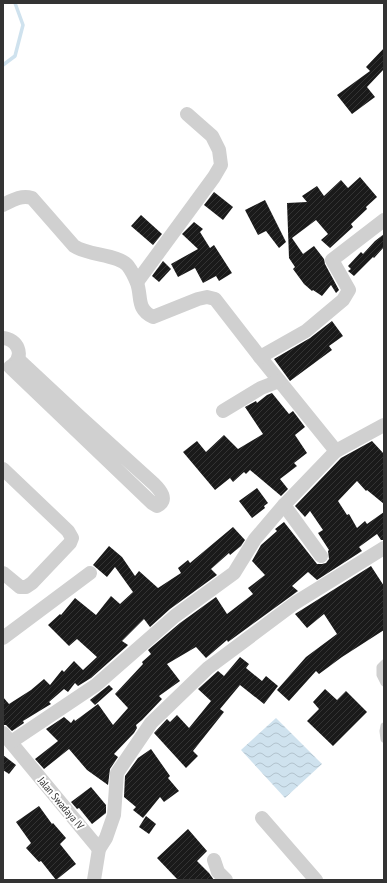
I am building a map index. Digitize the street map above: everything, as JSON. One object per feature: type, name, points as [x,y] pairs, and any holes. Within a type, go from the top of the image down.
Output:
[{"type":"street","points":[[137,282],[214,177],[221,165],[219,150],[212,136],[187,114]]},
{"type":"street","points":[[3,205],[25,196],[32,198],[74,246],[81,251],[122,260],[128,266],[137,282],[141,308],[146,314],[153,317],[198,299],[207,297],[215,299],[336,451]]},
{"type":"street","points":[[260,357],[306,330],[343,300],[349,290],[332,260],[384,220]]},
{"type":"street","points":[[3,338],[10,339],[15,342],[18,347],[19,353],[10,365]]},
{"type":"street","points":[[10,365],[80,417],[162,491],[163,499],[160,504],[157,506],[152,503],[10,365]]},
{"type":"street","points":[[222,411],[261,388],[279,381]]},
{"type":"street","points":[[7,738],[96,685],[175,616],[234,573],[255,539],[284,505],[336,451],[384,425]]},
{"type":"street","points":[[3,469],[68,531],[72,538],[70,543],[32,583],[26,587],[20,587],[3,573]]},
{"type":"street","points":[[284,505],[321,556]]},
{"type":"street","points":[[94,880],[99,849],[106,838],[114,815],[117,773],[151,723],[214,663],[295,603],[384,548]]},
{"type":"street","points":[[3,638],[90,573]]},
{"type":"street","name":"Jalan Swadaya IV","points":[[7,738],[99,849]]},
{"type":"street","points":[[262,818],[316,880]]},
{"type":"street","points":[[214,860],[218,872],[226,880]]},
{"type":"lane","points":[[384,663],[380,667],[380,675],[384,683]]},
{"type":"lane","points":[[384,726],[384,739]]},
{"type":"water","points":[[276,718],[322,764],[285,798],[241,750]]},
{"type":"building","points":[[384,48],[384,69],[367,87],[375,97],[352,114],[337,95],[370,71],[366,67]]},
{"type":"building","points":[[360,177],[377,197],[351,224],[353,227],[330,248],[321,240],[328,234],[316,220],[292,238],[303,254],[314,246],[324,259],[325,264],[339,290],[336,293],[331,285],[322,296],[313,290],[312,291],[304,284],[293,269],[295,267],[289,258],[287,203],[307,202],[302,196],[317,186],[324,196],[341,180],[348,188]]},
{"type":"building","points":[[214,192],[233,207],[223,220],[204,205]]},
{"type":"building","points":[[265,200],[286,242],[279,248],[266,231],[258,235],[245,210]]},
{"type":"building","points":[[141,215],[162,234],[153,245],[131,226]]},
{"type":"building","points":[[194,222],[203,229],[200,232],[210,248],[214,245],[232,273],[219,281],[216,276],[203,283],[195,268],[178,277],[171,264],[198,249],[182,234]]},
{"type":"building","points":[[384,234],[384,247],[374,258],[373,257],[354,276],[348,271],[351,269],[348,266],[361,252],[363,254]]},
{"type":"building","points":[[163,261],[171,269],[159,282],[152,276]]},
{"type":"building","points":[[332,321],[343,336],[329,346],[332,350],[290,381],[274,359],[310,338]]},
{"type":"building","points":[[272,393],[289,414],[293,411],[305,427],[295,435],[307,453],[294,463],[297,466],[280,479],[288,489],[281,496],[250,470],[246,474],[244,472],[233,482],[230,478],[215,490],[183,452],[197,441],[206,452],[224,435],[238,449],[263,434],[245,407],[256,401],[257,403]]},
{"type":"building","points":[[372,441],[384,454],[384,504],[367,490],[366,491],[357,481],[338,501],[347,515],[349,514],[357,528],[365,521],[367,524],[384,512],[384,540],[381,540],[377,534],[359,547],[362,551],[317,580],[308,572],[292,586],[298,591],[228,642],[227,640],[206,658],[196,647],[167,664],[180,681],[159,696],[162,699],[136,725],[137,728],[134,733],[114,754],[118,757],[110,769],[108,785],[87,770],[69,749],[44,769],[35,759],[58,741],[46,729],[64,717],[71,723],[74,719],[75,721],[98,704],[113,725],[128,708],[115,694],[143,664],[142,662],[151,654],[148,650],[180,623],[216,597],[227,614],[253,594],[248,588],[265,575],[252,561],[261,545],[277,531],[275,529],[284,522],[317,564],[326,563],[329,559],[329,550],[318,533],[323,530],[310,511],[305,517],[295,506],[341,458]]},
{"type":"building","points":[[257,488],[268,503],[264,506],[265,508],[252,518],[239,501]]},
{"type":"building","points":[[233,527],[245,540],[241,546],[230,555],[229,553],[211,569],[217,575],[170,609],[150,627],[144,619],[122,641],[128,645],[91,678],[78,686],[75,683],[68,692],[64,689],[49,702],[51,704],[23,721],[24,723],[12,731],[6,725],[3,725],[3,697],[9,704],[31,690],[44,679],[50,685],[62,670],[64,672],[74,661],[83,670],[97,657],[77,639],[69,646],[48,625],[60,614],[61,615],[75,598],[96,615],[111,596],[120,604],[133,592],[115,567],[107,577],[93,565],[109,546],[122,557],[135,576],[139,571],[158,588],[181,573],[178,568],[188,560],[190,563]]},
{"type":"building","points":[[371,566],[384,586],[384,630],[319,674],[316,671],[289,701],[277,690],[306,657],[337,634],[324,614],[307,628],[295,614]]},
{"type":"building","points":[[240,657],[249,664],[246,668],[262,681],[266,676],[278,686],[264,704],[240,685],[220,709],[224,712],[193,751],[198,756],[186,768],[154,733],[167,719],[170,722],[177,715],[189,728],[211,701],[198,689],[218,671],[224,676]]},
{"type":"building","points":[[109,685],[113,689],[95,705],[90,700]]},
{"type":"building","points":[[325,689],[337,700],[346,691],[367,712],[333,746],[307,721],[319,709],[313,702]]},
{"type":"building","points":[[151,749],[170,776],[168,778],[179,791],[164,802],[160,797],[143,818],[133,810],[136,807],[124,797],[125,776],[138,758]]},
{"type":"building","points":[[3,755],[16,765],[9,774],[3,770]]},
{"type":"building","points":[[91,787],[106,805],[106,813],[92,824],[79,808],[77,809],[71,802]]},
{"type":"building","points":[[39,806],[52,824],[53,823],[66,838],[60,844],[76,864],[56,880],[41,861],[39,862],[26,848],[31,843],[16,822]]},
{"type":"building","points":[[146,816],[156,824],[149,834],[139,827]]},
{"type":"building","points":[[188,829],[207,851],[197,861],[214,880],[178,880],[157,858]]},
{"type":"waterway","points":[[3,65],[15,56],[23,25],[15,3]]}]
